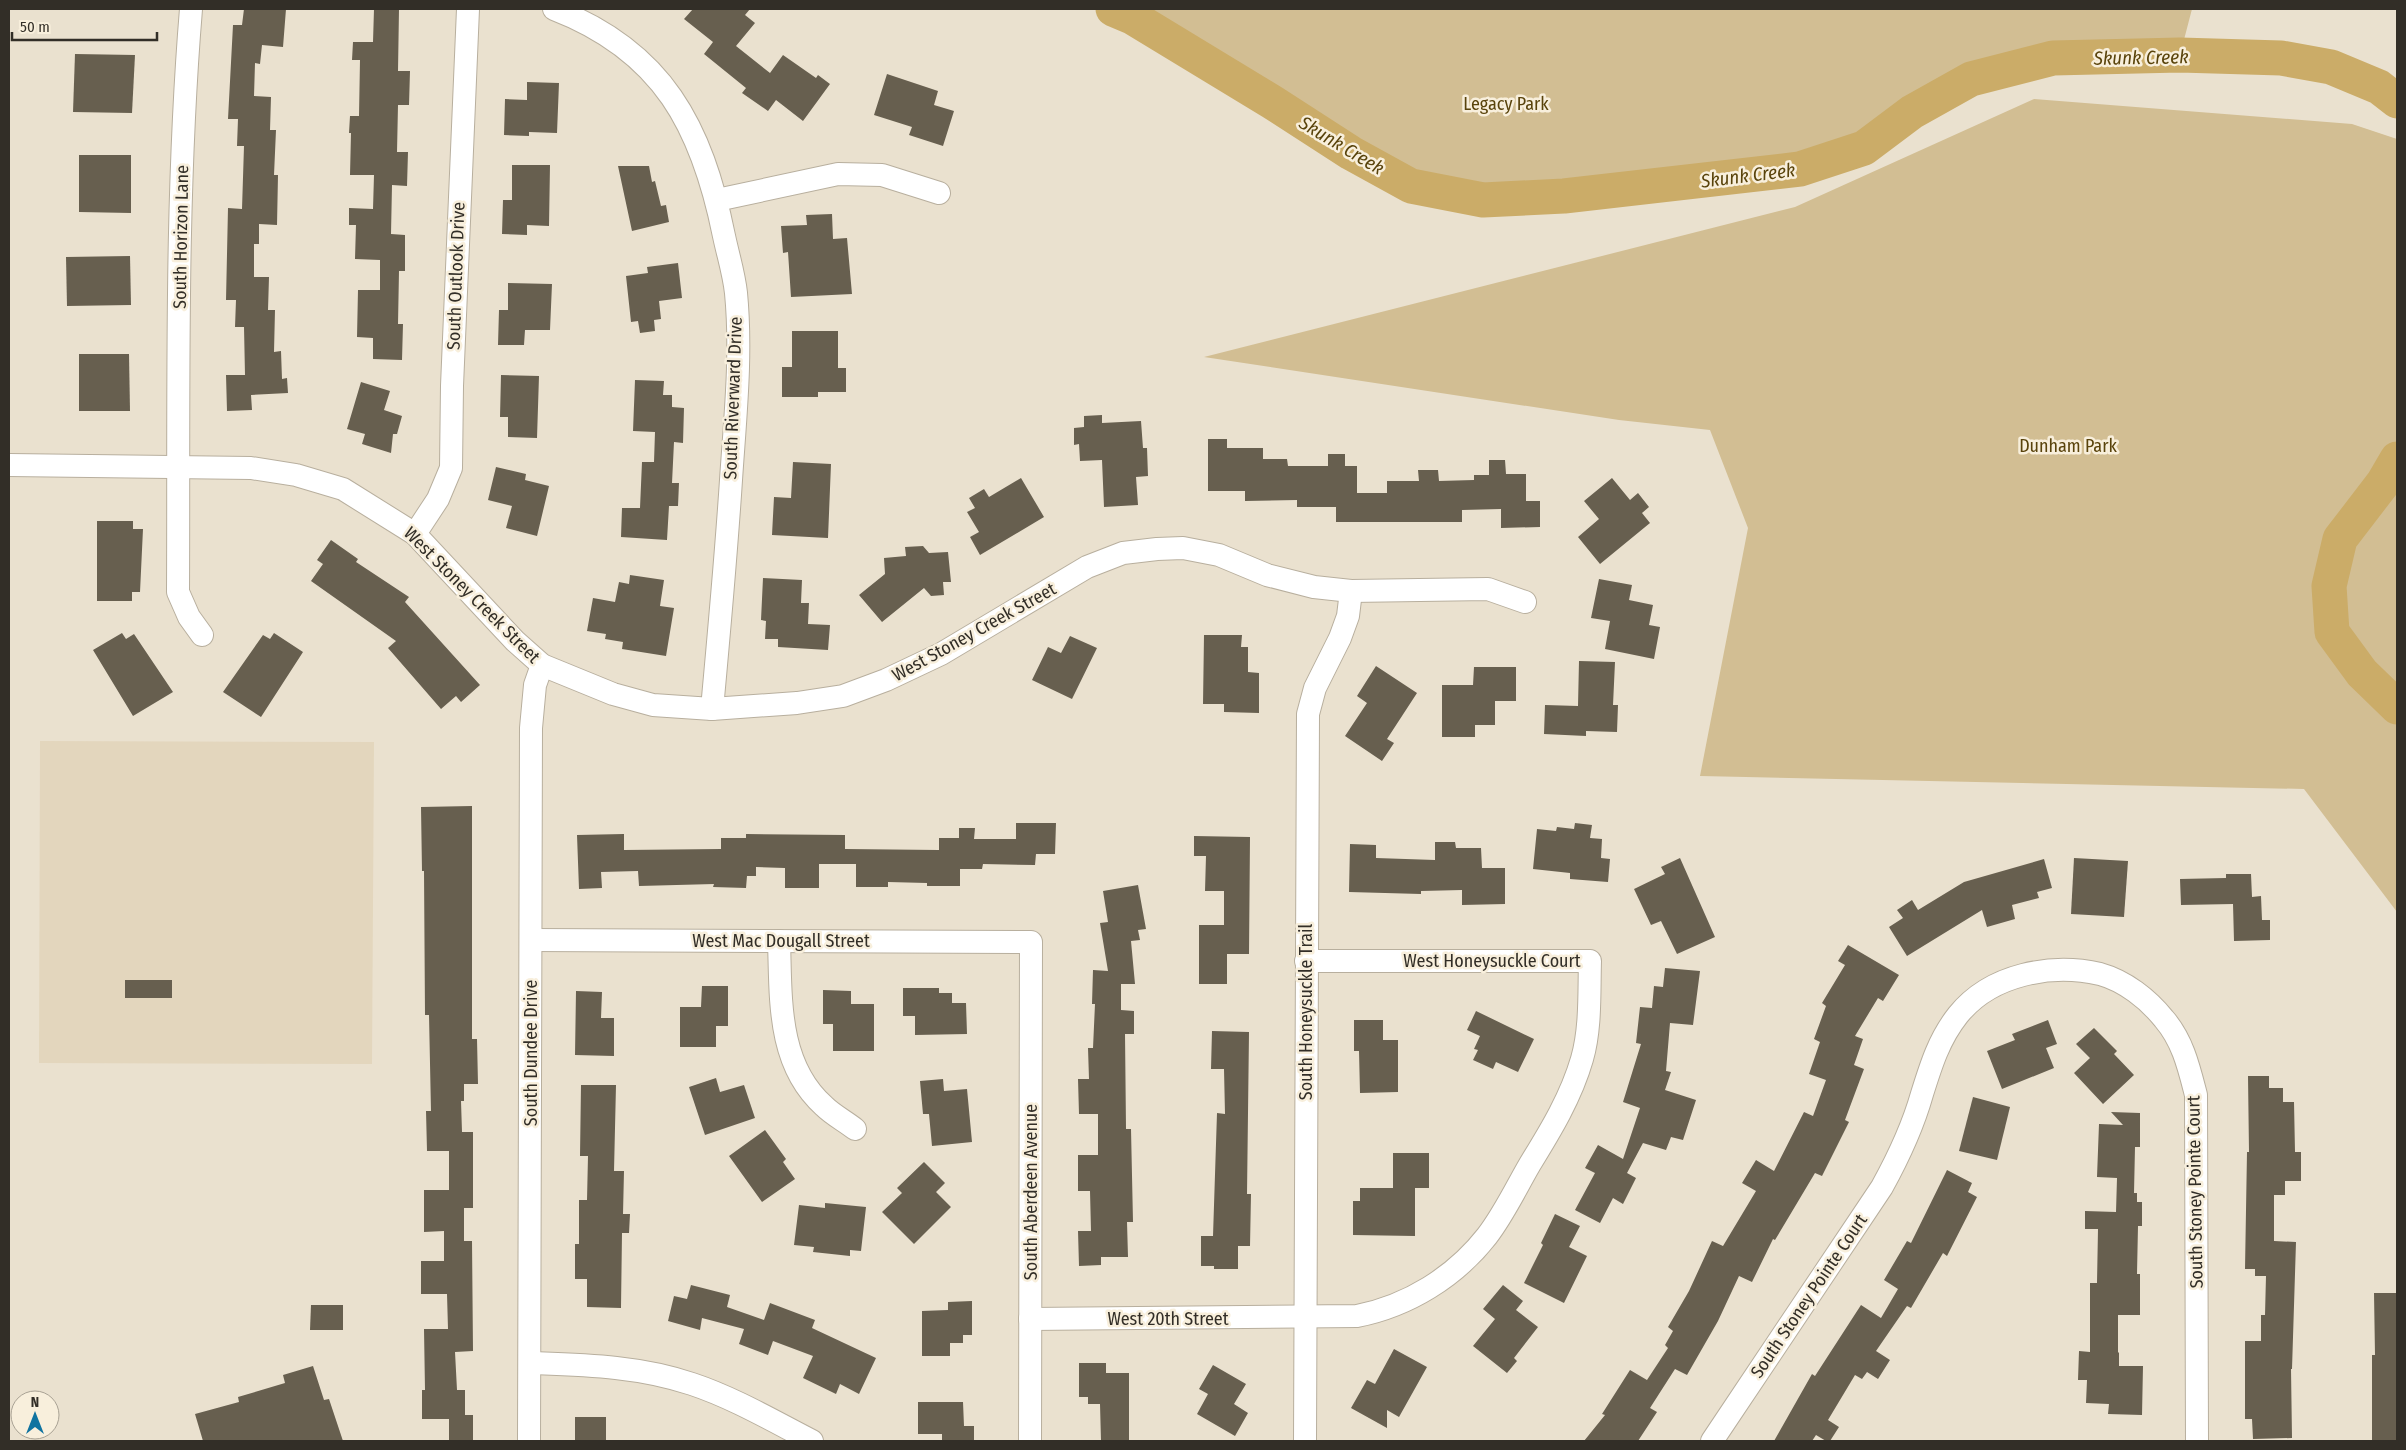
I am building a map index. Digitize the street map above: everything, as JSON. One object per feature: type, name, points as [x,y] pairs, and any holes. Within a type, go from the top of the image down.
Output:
[{"type":"street","name":"South Horizon Lane","points":[[191,9],[182,163],[178,592],[188,617],[202,634]]},
{"type":"street","name":"South Outlook Drive","points":[[415,534],[438,499],[451,468],[452,366],[468,9]]},
{"type":"street","name":"South Riverward Drive","points":[[554,9],[592,26],[616,41],[645,64],[667,88],[687,120],[701,149],[717,200],[736,293],[738,377],[726,554],[712,709]]},
{"type":"street","points":[[717,200],[838,174],[882,175],[939,192]]},
{"type":"street","name":"West Stoney Creek Street","points":[[9,465],[251,468],[296,475],[343,490],[415,534],[508,635],[542,665],[613,694],[653,705],[712,709],[797,703],[843,696],[886,680],[942,654],[1087,568],[1123,553],[1183,548],[1219,555],[1267,575],[1314,588],[1351,591],[1488,589],[1525,602]]},
{"type":"street","name":"South Honeysuckle Trail","points":[[1305,1441],[1308,714],[1315,688],[1340,638],[1348,616],[1351,591]]},
{"type":"street","name":"South Dundee Drive","points":[[530,1441],[531,728],[535,684],[542,665]]},
{"type":"street","name":"West Mac Dougall Street","points":[[532,940],[1031,942]]},
{"type":"street","points":[[779,942],[782,1018],[792,1062],[811,1092],[824,1106],[855,1129]]},
{"type":"street","name":"South Aberdeen Avenue","points":[[1030,1441],[1031,942]]},
{"type":"street","name":"West Honeysuckle Court","points":[[1306,960],[1590,960],[1587,1038],[1583,1058],[1570,1095],[1488,1234],[1456,1268],[1429,1288],[1402,1303],[1357,1316],[1306,1318]]},
{"type":"street","name":"South Stoney Pointe Court","points":[[1712,1441],[1882,1188],[1899,1157],[1923,1093],[1934,1055],[1958,1014],[1976,998],[2018,975],[2031,972],[2075,970],[2101,975],[2127,986],[2148,1002],[2165,1020],[2177,1039],[2186,1057],[2196,1095],[2196,1441]]},
{"type":"street","name":"West 20th Street","points":[[1030,1319],[1306,1318]]},
{"type":"street","points":[[530,1362],[604,1366],[634,1370],[673,1379],[732,1400],[812,1441]]},
{"type":"shaded area","points":[[40,741],[374,742],[372,1064],[39,1063]]},
{"type":"green space","name":"Legacy Park","points":[[1113,9],[2192,9],[2180,55],[2053,58],[1971,79],[1912,112],[1864,148],[1800,169],[1564,196],[1483,200],[1411,186],[1351,153],[1272,102],[1132,17]]},
{"type":"green space","name":"Dunham Park","points":[[2034,99],[2352,124],[2397,139],[2397,912],[2304,789],[1700,776],[1748,528],[1710,430],[1619,420],[1204,357],[1795,207]]},
{"type":"building","points":[[244,9],[286,9],[283,47],[262,45],[260,64],[255,63],[254,96],[271,97],[270,130],[276,130],[274,175],[278,175],[277,225],[259,224],[259,244],[254,244],[254,277],[269,277],[268,310],[275,310],[274,352],[281,351],[282,379],[287,378],[288,393],[251,395],[252,410],[227,411],[226,375],[245,375],[244,327],[235,327],[236,300],[226,300],[228,208],[242,209],[244,146],[237,146],[238,119],[228,119],[233,25],[242,25]]},
{"type":"building","points":[[374,9],[399,9],[398,71],[410,71],[409,105],[398,105],[397,152],[408,152],[407,186],[392,185],[391,234],[405,235],[405,271],[399,271],[398,324],[403,324],[402,360],[373,359],[373,338],[357,337],[358,290],[380,290],[380,260],[355,259],[356,225],[349,225],[349,208],[373,209],[374,175],[350,175],[351,133],[349,133],[350,116],[359,116],[360,60],[352,60],[353,42],[373,42]]},
{"type":"building","points":[[693,9],[750,9],[745,15],[755,23],[736,46],[770,73],[783,55],[816,78],[818,75],[830,84],[803,121],[776,100],[768,111],[742,93],[746,88],[704,54],[713,42],[684,19]]},
{"type":"building","points":[[75,54],[135,55],[132,113],[73,112]]},
{"type":"building","points":[[887,74],[938,91],[934,105],[954,111],[943,146],[909,135],[912,127],[874,115]]},
{"type":"building","points":[[527,82],[559,83],[557,133],[529,132],[529,136],[504,135],[505,99],[527,100]]},
{"type":"building","points":[[79,155],[131,155],[131,213],[79,212]]},
{"type":"building","points":[[512,165],[550,165],[549,226],[527,225],[527,235],[502,234],[503,200],[512,200]]},
{"type":"building","points":[[618,166],[649,166],[652,182],[655,181],[661,206],[666,205],[669,222],[632,231]]},
{"type":"building","points":[[832,214],[833,239],[847,238],[852,294],[791,297],[788,252],[783,253],[781,226],[807,225],[806,215]]},
{"type":"building","points":[[130,256],[131,305],[67,306],[66,257]]},
{"type":"building","points":[[678,263],[682,298],[659,301],[661,319],[654,320],[655,331],[640,333],[638,321],[631,322],[626,276],[648,273],[647,267]]},
{"type":"building","points":[[508,283],[552,284],[550,330],[525,330],[524,345],[498,345],[499,310],[508,310]]},
{"type":"building","points":[[792,331],[838,331],[838,368],[846,368],[846,392],[818,392],[818,397],[782,397],[782,367],[792,367]]},
{"type":"building","points":[[79,354],[129,354],[130,411],[79,411]]},
{"type":"building","points":[[501,375],[539,376],[537,438],[508,437],[508,417],[500,417]]},
{"type":"building","points":[[635,380],[664,381],[663,395],[672,395],[672,407],[684,408],[683,443],[674,442],[672,483],[679,483],[678,506],[669,506],[667,540],[621,537],[622,508],[640,508],[642,462],[654,462],[655,432],[633,431]]},
{"type":"building","points":[[361,382],[390,391],[384,410],[402,416],[397,434],[393,434],[391,453],[362,444],[365,434],[347,429]]},
{"type":"building","points":[[1102,415],[1102,423],[1141,421],[1143,448],[1147,448],[1148,476],[1136,477],[1138,505],[1104,507],[1102,460],[1080,461],[1079,444],[1074,445],[1074,428],[1084,427],[1084,416]]},
{"type":"building","points":[[1208,439],[1227,439],[1227,448],[1263,448],[1263,459],[1287,459],[1288,466],[1328,466],[1328,454],[1345,454],[1345,466],[1357,466],[1357,493],[1387,493],[1387,481],[1419,481],[1418,470],[1438,470],[1439,481],[1474,480],[1474,475],[1489,475],[1489,460],[1505,460],[1506,474],[1526,474],[1526,501],[1540,501],[1540,527],[1501,528],[1501,509],[1462,510],[1462,522],[1336,522],[1336,507],[1297,507],[1297,500],[1245,501],[1245,491],[1208,491]]},
{"type":"building","points":[[793,462],[831,464],[828,538],[772,535],[774,497],[791,498]]},
{"type":"building","points":[[496,467],[526,474],[525,480],[549,486],[537,536],[506,528],[512,506],[488,500]]},
{"type":"building","points":[[1021,478],[1044,517],[980,555],[970,537],[979,532],[967,512],[975,508],[969,498],[984,489],[989,497]]},
{"type":"building","points":[[1612,478],[1630,500],[1638,493],[1649,507],[1642,513],[1650,523],[1600,564],[1578,537],[1599,519],[1584,501]]},
{"type":"building","points":[[97,521],[133,521],[133,529],[143,529],[140,592],[132,592],[132,601],[97,601]]},
{"type":"building","points":[[331,540],[358,559],[356,562],[409,597],[405,602],[480,685],[461,702],[456,696],[441,709],[388,648],[396,641],[311,581],[323,564],[317,560]]},
{"type":"building","points":[[923,546],[929,553],[948,552],[951,582],[943,582],[944,595],[931,596],[924,588],[882,622],[859,595],[885,574],[884,558],[906,556],[905,547]]},
{"type":"building","points":[[630,575],[664,580],[660,606],[674,608],[666,656],[622,649],[623,642],[605,639],[606,634],[587,631],[593,598],[615,602],[619,582],[629,584]]},
{"type":"building","points":[[763,578],[802,580],[801,603],[809,603],[808,624],[830,625],[828,650],[778,647],[778,639],[765,639],[766,621],[761,620]]},
{"type":"building","points":[[1599,579],[1632,585],[1629,600],[1653,605],[1649,625],[1660,627],[1654,659],[1605,649],[1610,621],[1591,618]]},
{"type":"building","points":[[122,633],[126,639],[134,634],[173,692],[133,716],[93,650]]},
{"type":"building","points":[[274,633],[303,652],[261,717],[223,692],[263,635],[270,639]]},
{"type":"building","points":[[1204,635],[1242,635],[1241,647],[1248,647],[1248,672],[1259,673],[1259,713],[1224,712],[1224,704],[1203,704]]},
{"type":"building","points":[[1070,636],[1097,648],[1072,699],[1032,680],[1048,647],[1061,653]]},
{"type":"building","points":[[1579,661],[1615,662],[1613,705],[1618,705],[1617,732],[1586,731],[1586,736],[1544,734],[1545,705],[1578,706]]},
{"type":"building","points":[[1376,666],[1417,693],[1387,739],[1394,743],[1382,761],[1345,736],[1367,703],[1357,696]]},
{"type":"building","points":[[1474,667],[1516,667],[1516,701],[1495,701],[1495,725],[1475,725],[1475,737],[1442,737],[1442,685],[1473,685]]},
{"type":"building","points":[[472,806],[472,1039],[477,1039],[478,1084],[464,1084],[464,1101],[461,1101],[462,1132],[473,1132],[473,1208],[464,1208],[464,1241],[472,1241],[473,1351],[455,1352],[457,1390],[465,1390],[465,1415],[473,1415],[473,1441],[449,1441],[449,1419],[422,1419],[422,1390],[425,1390],[424,1329],[448,1329],[447,1294],[421,1294],[421,1261],[444,1261],[444,1231],[424,1232],[424,1190],[449,1190],[449,1151],[427,1151],[426,1111],[431,1111],[429,1015],[425,1015],[424,871],[422,871],[421,807]]},
{"type":"building","points":[[1016,823],[1056,823],[1055,854],[1036,854],[1035,865],[983,864],[982,869],[960,869],[960,886],[927,886],[927,883],[888,882],[888,887],[856,887],[856,864],[819,864],[819,888],[785,888],[785,868],[756,867],[756,876],[747,876],[746,888],[713,887],[714,884],[639,886],[638,871],[601,872],[602,888],[579,889],[577,835],[624,834],[624,850],[721,849],[721,838],[746,838],[746,834],[845,835],[845,849],[939,850],[939,838],[959,838],[959,828],[975,828],[974,839],[1016,839]]},
{"type":"building","points":[[1575,823],[1592,825],[1590,838],[1602,839],[1601,858],[1610,859],[1608,882],[1570,879],[1570,873],[1533,869],[1537,829],[1556,831],[1557,827],[1574,829]]},
{"type":"building","points":[[1194,836],[1250,837],[1249,954],[1227,954],[1227,984],[1199,984],[1199,925],[1224,925],[1224,891],[1205,891],[1206,856],[1194,856]]},
{"type":"building","points":[[1435,842],[1455,842],[1456,848],[1481,848],[1482,868],[1505,868],[1505,904],[1462,905],[1462,890],[1421,891],[1421,894],[1349,892],[1350,844],[1376,845],[1376,858],[1435,860]]},
{"type":"building","points":[[1680,858],[1715,937],[1677,954],[1661,921],[1651,925],[1634,889],[1665,874],[1661,867]]},
{"type":"building","points":[[2074,858],[2128,861],[2124,917],[2071,914]]},
{"type":"building","points":[[2044,859],[2052,888],[2037,892],[2039,898],[2012,905],[2015,919],[1987,927],[1982,910],[1907,956],[1889,927],[1903,918],[1897,910],[1912,900],[1918,910],[1964,882]]},
{"type":"building","points":[[2226,874],[2251,874],[2252,897],[2261,896],[2262,920],[2270,920],[2270,940],[2234,941],[2233,904],[2181,905],[2180,879],[2226,878]]},
{"type":"building","points":[[1138,885],[1146,929],[1138,930],[1140,940],[1131,941],[1135,984],[1121,984],[1121,1010],[1134,1011],[1134,1034],[1125,1034],[1126,1129],[1131,1129],[1133,1222],[1127,1222],[1128,1257],[1101,1257],[1101,1265],[1079,1266],[1078,1231],[1091,1231],[1090,1191],[1078,1191],[1078,1155],[1098,1155],[1098,1114],[1079,1114],[1078,1079],[1089,1079],[1088,1048],[1093,1048],[1095,1004],[1092,1004],[1093,970],[1108,971],[1100,923],[1108,922],[1103,891]]},
{"type":"building","points":[[1848,945],[1899,975],[1883,1001],[1878,998],[1855,1036],[1863,1039],[1854,1065],[1864,1069],[1845,1120],[1849,1122],[1822,1176],[1815,1173],[1775,1240],[1773,1239],[1752,1282],[1739,1276],[1718,1321],[1687,1375],[1675,1369],[1650,1408],[1657,1412],[1638,1441],[1584,1441],[1605,1415],[1602,1414],[1630,1370],[1647,1380],[1668,1348],[1665,1345],[1673,1331],[1668,1327],[1689,1291],[1712,1241],[1723,1246],[1756,1191],[1742,1183],[1756,1160],[1774,1171],[1804,1112],[1813,1116],[1826,1080],[1809,1074],[1820,1042],[1814,1039],[1826,1006],[1822,1003],[1845,965],[1838,961]]},
{"type":"building","points":[[1665,968],[1700,971],[1693,1025],[1670,1023],[1666,1071],[1671,1072],[1665,1090],[1696,1100],[1683,1140],[1671,1137],[1666,1150],[1643,1143],[1627,1173],[1636,1178],[1623,1204],[1613,1198],[1600,1223],[1575,1210],[1595,1173],[1585,1168],[1598,1145],[1623,1159],[1640,1108],[1623,1102],[1641,1044],[1636,1043],[1640,1007],[1652,1008],[1654,986],[1663,987]]},
{"type":"building","points":[[125,980],[172,980],[172,998],[125,998]]},
{"type":"building","points":[[702,986],[728,986],[728,1026],[716,1026],[716,1047],[680,1047],[680,1007],[701,1007]]},
{"type":"building","points":[[903,988],[939,988],[939,993],[952,993],[952,1003],[966,1003],[967,1034],[915,1035],[915,1016],[903,1016]]},
{"type":"building","points":[[823,990],[851,991],[851,1004],[874,1004],[874,1051],[833,1051],[833,1024],[823,1024]]},
{"type":"building","points":[[576,991],[602,992],[601,1018],[614,1018],[614,1056],[575,1055]]},
{"type":"building","points":[[1476,1011],[1534,1039],[1518,1072],[1496,1062],[1493,1069],[1473,1060],[1478,1050],[1474,1049],[1480,1036],[1467,1030]]},
{"type":"building","points":[[1354,1020],[1383,1020],[1383,1040],[1398,1040],[1398,1092],[1360,1093],[1359,1051],[1354,1051]]},
{"type":"building","points":[[2048,1020],[2057,1044],[2046,1048],[2054,1068],[2002,1089],[1987,1051],[2015,1040],[2012,1034]]},
{"type":"building","points":[[2094,1028],[2117,1051],[2114,1054],[2134,1075],[2103,1104],[2074,1073],[2090,1058],[2076,1044]]},
{"type":"building","points":[[1212,1031],[1249,1032],[1247,1194],[1251,1194],[1250,1246],[1238,1246],[1238,1269],[1214,1269],[1214,1266],[1201,1266],[1201,1236],[1213,1236],[1217,1113],[1225,1114],[1224,1069],[1211,1069]]},
{"type":"building","points":[[2248,1076],[2269,1076],[2269,1088],[2283,1088],[2283,1102],[2294,1102],[2295,1152],[2301,1152],[2301,1181],[2285,1181],[2285,1195],[2274,1195],[2274,1241],[2296,1242],[2291,1369],[2292,1438],[2253,1439],[2252,1419],[2245,1419],[2245,1341],[2261,1341],[2261,1315],[2265,1315],[2266,1276],[2255,1276],[2255,1269],[2245,1269],[2247,1152],[2249,1152]]},
{"type":"building","points":[[716,1078],[720,1092],[744,1085],[755,1118],[705,1135],[689,1087]]},
{"type":"building","points":[[943,1079],[944,1091],[967,1089],[972,1142],[932,1146],[929,1114],[923,1114],[920,1081]]},
{"type":"building","points":[[581,1085],[616,1085],[614,1171],[624,1171],[623,1214],[630,1214],[629,1233],[622,1233],[621,1308],[587,1307],[587,1279],[575,1279],[575,1244],[579,1244],[579,1200],[587,1200],[588,1156],[580,1156]]},
{"type":"building","points":[[1973,1097],[2010,1107],[1997,1160],[1959,1151]]},
{"type":"building","points":[[2111,1112],[2140,1113],[2140,1147],[2135,1147],[2134,1193],[2137,1193],[2137,1202],[2142,1202],[2142,1226],[2138,1226],[2137,1274],[2140,1274],[2140,1315],[2118,1315],[2118,1352],[2119,1366],[2143,1366],[2142,1415],[2108,1414],[2109,1404],[2086,1403],[2087,1380],[2078,1380],[2079,1351],[2090,1352],[2090,1283],[2097,1283],[2098,1229],[2085,1229],[2085,1211],[2116,1212],[2117,1178],[2097,1177],[2099,1124],[2123,1125]]},
{"type":"building","points":[[765,1130],[786,1159],[783,1162],[795,1179],[762,1202],[729,1156]]},
{"type":"building","points":[[1393,1153],[1429,1153],[1429,1188],[1415,1188],[1415,1236],[1353,1235],[1353,1201],[1360,1201],[1360,1188],[1393,1188]]},
{"type":"building","points":[[924,1162],[945,1183],[936,1192],[951,1207],[914,1244],[882,1212],[902,1193],[897,1188]]},
{"type":"building","points":[[1947,1170],[1972,1183],[1968,1192],[1977,1197],[1947,1256],[1943,1253],[1911,1308],[1907,1306],[1876,1351],[1890,1360],[1878,1379],[1867,1372],[1862,1379],[1855,1375],[1828,1420],[1839,1427],[1830,1441],[1826,1441],[1816,1435],[1812,1441],[1774,1441],[1812,1374],[1815,1376],[1861,1305],[1881,1318],[1898,1289],[1884,1280],[1907,1241],[1911,1243]]},
{"type":"building","points":[[825,1203],[866,1207],[861,1251],[850,1250],[850,1256],[813,1252],[814,1247],[794,1245],[799,1205],[825,1208]]},
{"type":"building","points":[[1555,1214],[1580,1226],[1569,1247],[1587,1256],[1564,1303],[1524,1283],[1543,1245],[1541,1243]]},
{"type":"building","points":[[691,1285],[730,1295],[727,1307],[764,1320],[770,1303],[815,1320],[812,1328],[876,1358],[859,1394],[840,1384],[836,1394],[803,1378],[813,1356],[773,1341],[768,1355],[739,1344],[744,1329],[702,1318],[700,1330],[668,1321],[674,1296],[687,1299]]},
{"type":"building","points":[[1503,1285],[1523,1301],[1516,1310],[1538,1327],[1514,1358],[1517,1361],[1507,1373],[1473,1346],[1495,1319],[1483,1309]]},
{"type":"building","points":[[2374,1293],[2397,1293],[2397,1441],[2372,1441],[2372,1355],[2375,1355]]},
{"type":"building","points":[[972,1301],[972,1335],[963,1335],[963,1343],[950,1343],[950,1356],[922,1356],[922,1311],[948,1310],[948,1302]]},
{"type":"building","points":[[311,1305],[343,1305],[343,1330],[310,1330]]},
{"type":"building","points":[[1394,1349],[1427,1367],[1399,1417],[1387,1410],[1387,1428],[1351,1408],[1367,1380],[1375,1384]]},
{"type":"building","points":[[1079,1363],[1106,1363],[1106,1373],[1129,1373],[1129,1441],[1101,1441],[1100,1404],[1088,1404],[1088,1397],[1079,1397]]},
{"type":"building","points":[[1213,1365],[1246,1384],[1234,1404],[1248,1413],[1235,1436],[1197,1414],[1208,1394],[1199,1389]]},
{"type":"building","points":[[313,1366],[324,1400],[329,1399],[343,1441],[203,1441],[195,1414],[239,1402],[238,1397],[285,1383],[283,1375]]},
{"type":"building","points":[[918,1402],[963,1402],[964,1426],[974,1426],[974,1441],[942,1441],[942,1434],[918,1434]]},
{"type":"building","points":[[575,1417],[606,1417],[606,1441],[575,1441]]},
{"type":"waterway","name":"Skunk Creek","points":[[1113,9],[1132,17],[1272,102],[1351,153],[1411,186],[1483,200],[1564,196],[1800,169],[1864,148],[1912,112],[1971,79],[2053,58],[2180,55],[2281,58],[2331,67],[2379,87],[2397,101]]},
{"type":"waterway","name":"Skunk Creek","points":[[2397,459],[2383,483],[2340,539],[2329,586],[2332,632],[2362,673],[2397,707]]}]
